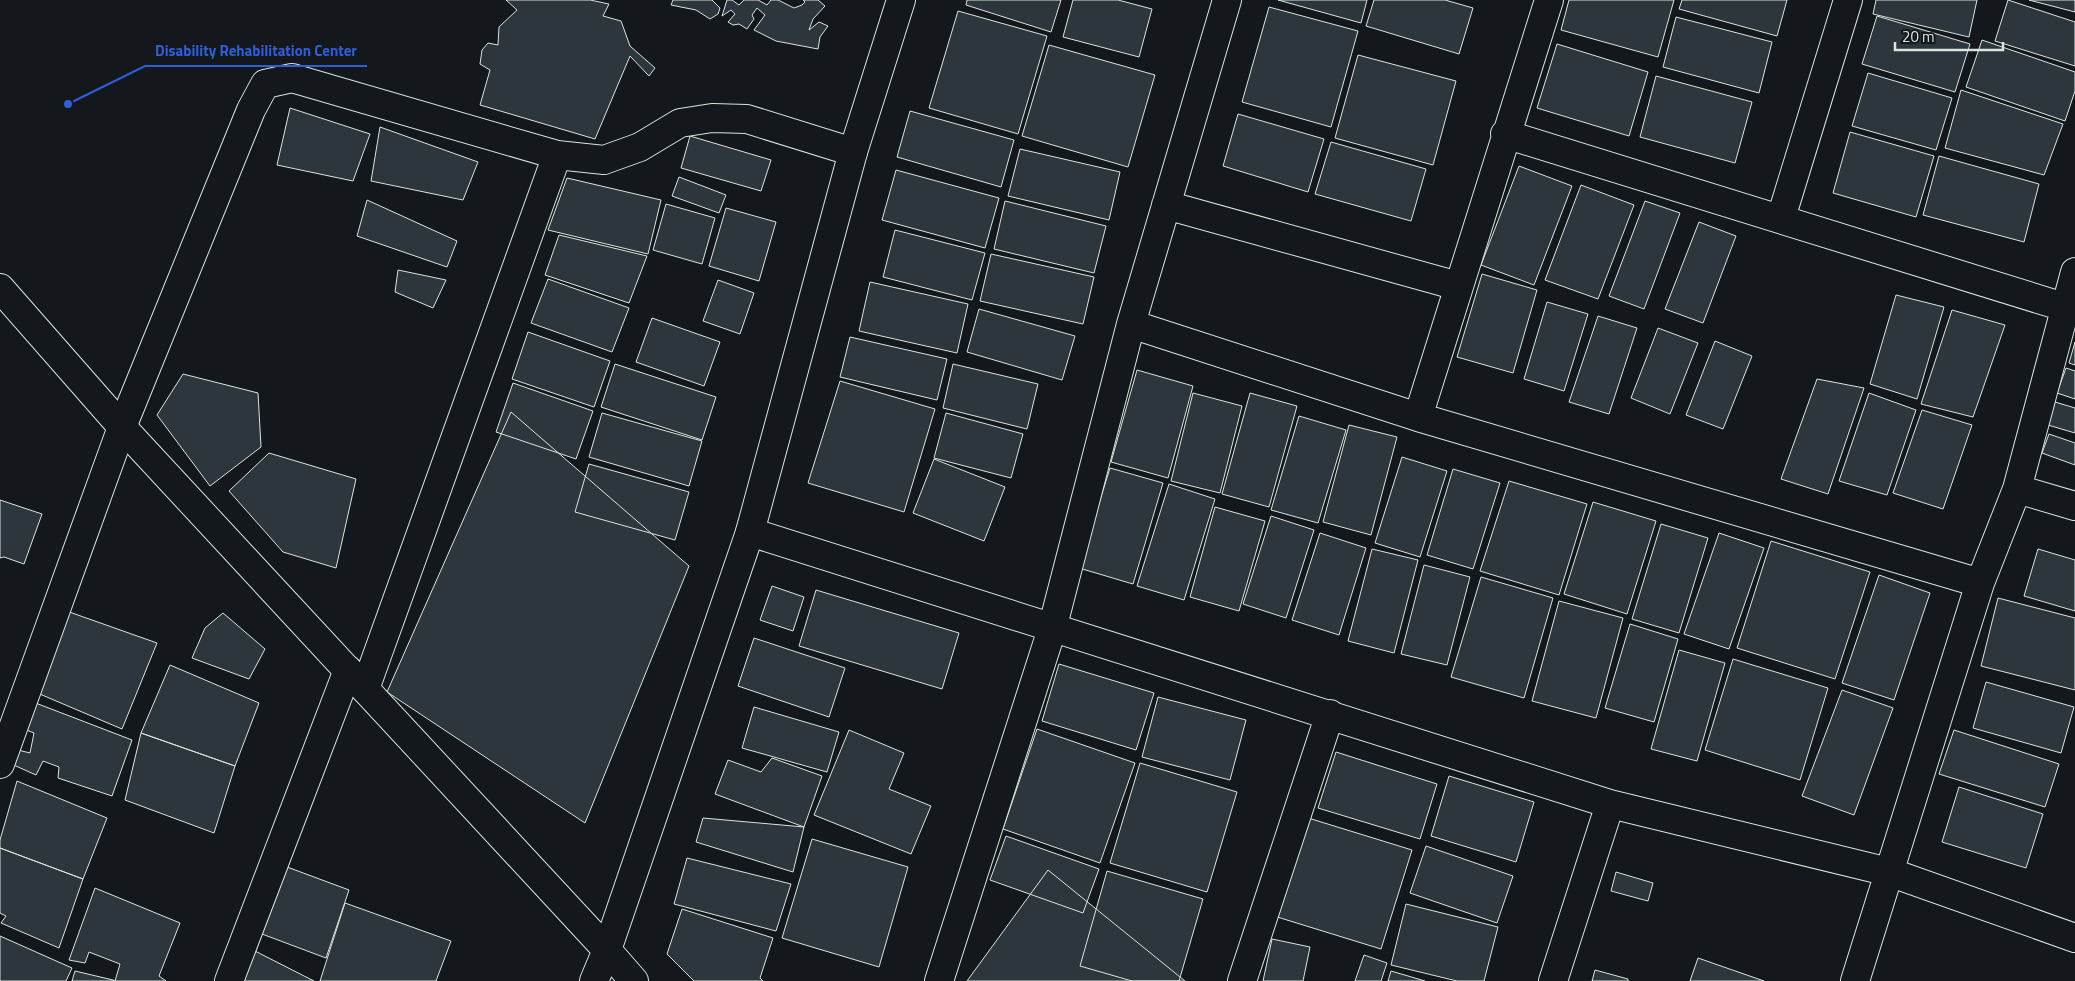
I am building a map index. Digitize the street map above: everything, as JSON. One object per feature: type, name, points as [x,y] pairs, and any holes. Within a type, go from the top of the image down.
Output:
[{"type":"street","points":[[594,981],[607,950],[750,532],[853,152],[901,0]]},
{"type":"street","points":[[939,981],[1052,629],[1131,324],[1227,0]]},
{"type":"street","points":[[1418,416],[1505,134],[1549,0]]},
{"type":"street","points":[[1781,218],[1848,0]]},
{"type":"street","points":[[0,764],[122,427],[251,110],[266,84],[292,78],[557,155],[604,160],[640,147],[680,122],[712,118],[747,119],[853,152]]},
{"type":"street","points":[[1505,134],[2064,306]]},
{"type":"street","points":[[229,981],[357,680],[557,155]]},
{"type":"street","points":[[1166,205],[1458,286]]},
{"type":"street","points":[[1855,981],[1980,583],[2017,489],[2064,306],[2075,272]]},
{"type":"street","points":[[0,288],[122,427],[634,981]]},
{"type":"street","points":[[1131,324],[1418,416],[1980,583]]},
{"type":"street","points":[[2017,489],[2075,506]]},
{"type":"street","points":[[750,532],[1610,804],[1889,872],[2075,938]]},
{"type":"street","points":[[1242,981],[1330,714]]},
{"type":"street","points":[[1553,981],[1610,804]]},
{"type":"building","points":[[506,0],[590,0],[609,4],[603,16],[621,21],[630,46],[655,68],[649,76],[630,56],[595,139],[480,105],[490,70],[480,64],[482,50],[488,43],[498,45],[499,27],[517,10]]},
{"type":"building","points":[[673,0],[712,0],[720,8],[718,14],[710,19],[696,10],[671,5]]},
{"type":"building","points":[[727,0],[732,0],[739,5],[744,0],[758,0],[767,5],[771,0],[778,0],[794,8],[802,5],[805,2],[803,0],[818,0],[825,6],[813,19],[809,30],[819,22],[828,26],[820,37],[818,49],[776,41],[754,30],[765,15],[757,8],[752,15],[754,19],[747,29],[739,24],[733,25],[728,22],[735,14],[731,10],[722,16]]},
{"type":"building","points":[[967,0],[1061,0],[1051,32],[966,5]]},
{"type":"building","points":[[1073,0],[1118,0],[1152,9],[1139,57],[1063,37]]},
{"type":"building","points":[[1278,0],[1367,0],[1361,23]]},
{"type":"building","points":[[1374,0],[1445,0],[1473,8],[1459,54],[1366,26]]},
{"type":"building","points":[[1569,0],[1674,0],[1658,57],[1561,30]]},
{"type":"building","points":[[1682,0],[1787,0],[1777,36],[1679,9]]},
{"type":"building","points":[[1876,0],[1977,0],[1969,37],[1873,14]]},
{"type":"building","points":[[2008,0],[2075,22],[2075,66],[1995,41]]},
{"type":"building","points":[[2029,0],[2075,0],[2075,12]]},
{"type":"building","points":[[1269,7],[1358,31],[1331,127],[1242,102]]},
{"type":"building","points":[[958,11],[1047,36],[1018,134],[929,108]]},
{"type":"building","points":[[1877,16],[1970,44],[1955,92],[1862,64]]},
{"type":"building","points":[[1676,17],[1772,42],[1759,93],[1663,67]]},
{"type":"building","points":[[1982,40],[2075,72],[2075,91],[2065,121],[1966,87]]},
{"type":"building","points":[[1557,44],[1648,72],[1629,136],[1537,108]]},
{"type":"building","points":[[1049,45],[1155,75],[1128,167],[1022,136]]},
{"type":"building","points":[[1358,55],[1456,81],[1433,165],[1335,138]]},
{"type":"building","points":[[1868,73],[1952,98],[1936,150],[1852,126]]},
{"type":"building","points":[[1656,76],[1752,102],[1735,163],[1640,137]]},
{"type":"building","points":[[1961,90],[2063,124],[2044,175],[1945,148]]},
{"type":"building","points":[[290,108],[370,134],[353,181],[277,165]]},
{"type":"building","points":[[910,111],[1014,140],[1001,187],[897,157]]},
{"type":"building","points":[[1238,114],[1324,139],[1308,192],[1223,166]]},
{"type":"building","points":[[380,127],[478,162],[463,200],[371,181]]},
{"type":"building","points":[[1850,132],[1934,156],[1916,217],[1833,193]]},
{"type":"building","points":[[690,136],[771,160],[761,191],[681,168]]},
{"type":"building","points":[[1331,142],[1426,169],[1411,221],[1315,194]]},
{"type":"building","points":[[1020,149],[1120,172],[1109,220],[1008,196]]},
{"type":"building","points":[[1939,156],[2039,184],[2024,242],[1923,215]]},
{"type":"building","points":[[1519,166],[1572,186],[1534,285],[1481,265]]},
{"type":"building","points":[[896,170],[999,198],[985,248],[882,220]]},
{"type":"building","points":[[679,177],[726,195],[719,213],[672,196]]},
{"type":"building","points":[[567,178],[661,200],[648,254],[548,230]]},
{"type":"building","points":[[1581,185],[1634,205],[1598,299],[1545,280]]},
{"type":"building","points":[[367,200],[457,241],[447,267],[357,236]]},
{"type":"building","points":[[1005,201],[1106,226],[1094,273],[994,249]]},
{"type":"building","points":[[1645,201],[1680,213],[1644,309],[1609,296]]},
{"type":"building","points":[[666,204],[715,218],[702,264],[653,250]]},
{"type":"building","points":[[726,208],[776,222],[759,281],[709,266]]},
{"type":"building","points":[[1699,222],[1736,236],[1703,323],[1665,309]]},
{"type":"building","points":[[895,230],[985,253],[972,300],[883,277]]},
{"type":"building","points":[[559,235],[647,256],[629,303],[545,275]]},
{"type":"building","points":[[991,254],[1094,277],[1083,324],[980,301]]},
{"type":"building","points":[[398,270],[446,280],[433,308],[395,292]]},
{"type":"building","points":[[1482,274],[1537,290],[1513,373],[1457,357]]},
{"type":"building","points":[[548,279],[629,308],[612,352],[531,323]]},
{"type":"building","points":[[718,280],[754,293],[740,334],[703,321]]},
{"type":"building","points":[[870,282],[968,304],[957,353],[859,331]]},
{"type":"building","points":[[1896,295],[1944,307],[1917,399],[1870,384]]},
{"type":"building","points":[[1547,302],[1588,314],[1564,391],[1524,379]]},
{"type":"building","points":[[979,309],[1075,336],[1062,380],[967,352]]},
{"type":"building","points":[[1952,310],[2005,325],[1973,417],[1921,404]]},
{"type":"building","points":[[1598,316],[1637,328],[1609,414],[1569,402]]},
{"type":"building","points":[[652,318],[720,342],[704,386],[636,362]]},
{"type":"building","points":[[1658,328],[1698,343],[1670,414],[1631,398]]},
{"type":"building","points":[[528,332],[610,361],[594,407],[512,379]]},
{"type":"building","points":[[850,337],[947,359],[937,400],[840,377]]},
{"type":"building","points":[[1715,341],[1752,356],[1723,429],[1686,415]]},
{"type":"building","points":[[2075,342],[2075,365],[2069,363]]},
{"type":"building","points":[[615,364],[716,397],[702,440],[601,407]]},
{"type":"building","points":[[953,364],[1038,384],[1027,429],[943,408]]},
{"type":"building","points":[[2066,368],[2075,371],[2075,399],[2057,393]]},
{"type":"building","points":[[1137,370],[1193,386],[1168,478],[1111,462]]},
{"type":"building","points":[[183,374],[258,393],[261,447],[210,486],[157,415]]},
{"type":"building","points":[[1817,379],[1864,388],[1828,494],[1781,479]]},
{"type":"building","points":[[840,381],[935,409],[904,512],[808,483]]},
{"type":"building","points":[[513,383],[593,411],[576,459],[496,432]]},
{"type":"building","points":[[1193,393],[1242,406],[1220,493],[1171,481]]},
{"type":"building","points":[[1250,393],[1297,406],[1269,507],[1222,494]]},
{"type":"building","points":[[1869,393],[1916,410],[1887,495],[1839,481]]},
{"type":"building","points":[[2055,402],[2075,408],[2075,433],[2048,425]]},
{"type":"building","points":[[1922,410],[1972,425],[1943,509],[1893,493]]},
{"type":"building","points":[[511,412],[689,566],[585,823],[387,692]]},
{"type":"building","points":[[602,413],[702,441],[689,486],[589,457]]},
{"type":"building","points":[[946,413],[1023,434],[1011,478],[934,458]]},
{"type":"building","points":[[1299,416],[1346,430],[1318,523],[1271,510]]},
{"type":"building","points":[[1349,425],[1397,437],[1371,535],[1323,522]]},
{"type":"building","points":[[2049,434],[2075,443],[2075,465],[2042,453]]},
{"type":"building","points":[[269,453],[356,479],[336,568],[283,552],[229,491]]},
{"type":"building","points":[[1402,457],[1447,471],[1420,557],[1375,543]]},
{"type":"building","points":[[934,459],[1005,487],[984,541],[913,513]]},
{"type":"building","points":[[589,464],[689,492],[675,540],[575,512]]},
{"type":"building","points":[[1110,468],[1163,483],[1133,584],[1079,568]]},
{"type":"building","points":[[1453,469],[1500,483],[1473,569],[1427,555]]},
{"type":"building","points":[[1509,481],[1587,504],[1559,595],[1480,571]]},
{"type":"building","points":[[1169,484],[1215,499],[1184,600],[1137,586]]},
{"type":"building","points":[[0,500],[42,514],[24,564],[4,557],[0,558]]},
{"type":"building","points":[[1593,502],[1656,521],[1627,614],[1564,594]]},
{"type":"building","points":[[1215,507],[1265,521],[1239,611],[1190,597]]},
{"type":"building","points":[[1271,516],[1314,530],[1286,618],[1243,604]]},
{"type":"building","points":[[1661,524],[1708,538],[1679,633],[1632,619]]},
{"type":"building","points":[[1320,533],[1366,548],[1339,635],[1292,620]]},
{"type":"building","points":[[1719,533],[1764,548],[1729,649],[1684,634]]},
{"type":"building","points":[[1771,541],[1870,572],[1835,679],[1737,648]]},
{"type":"building","points":[[1372,549],[1418,560],[1394,653],[1348,641]]},
{"type":"building","points":[[2038,549],[2075,560],[2075,611],[2024,596]]},
{"type":"building","points":[[1424,565],[1470,577],[1447,665],[1401,654]]},
{"type":"building","points":[[1879,575],[1930,593],[1894,700],[1842,683]]},
{"type":"building","points":[[1481,577],[1553,598],[1524,698],[1451,677]]},
{"type":"building","points":[[772,586],[804,597],[793,631],[760,620]]},
{"type":"building","points":[[816,590],[959,633],[942,689],[799,646]]},
{"type":"building","points":[[1998,598],[2075,618],[2075,690],[1981,666]]},
{"type":"building","points":[[1559,601],[1623,618],[1596,718],[1532,701]]},
{"type":"building","points":[[58,608],[157,643],[122,729],[35,692]]},
{"type":"building","points":[[223,613],[265,649],[249,679],[192,658],[205,628]]},
{"type":"building","points":[[1630,624],[1678,639],[1654,722],[1605,708]]},
{"type":"building","points":[[754,638],[845,668],[829,717],[738,686]]},
{"type":"building","points":[[1679,650],[1725,663],[1697,761],[1651,749]]},
{"type":"building","points":[[1733,659],[1828,688],[1800,780],[1705,750]]},
{"type":"building","points":[[1059,664],[1154,693],[1136,750],[1042,721]]},
{"type":"building","points":[[170,665],[259,703],[235,766],[141,733]]},
{"type":"building","points":[[1986,682],[2074,707],[2061,753],[1973,728]]},
{"type":"building","points":[[1842,690],[1893,708],[1854,815],[1802,796]]},
{"type":"building","points":[[1158,697],[1246,720],[1230,780],[1142,757]]},
{"type":"building","points":[[33,702],[132,740],[112,796],[58,778],[59,767],[43,761],[36,775],[7,762],[10,748],[30,753],[34,733],[24,729]]},
{"type":"building","points":[[754,707],[839,732],[827,772],[742,748]]},
{"type":"building","points":[[1037,729],[1135,763],[1100,863],[1003,829]]},
{"type":"building","points":[[849,730],[904,753],[889,789],[931,806],[911,854],[814,815]]},
{"type":"building","points":[[1954,730],[2059,764],[2045,807],[1939,774]]},
{"type":"building","points":[[141,733],[235,766],[214,833],[125,800]]},
{"type":"building","points":[[1336,752],[1437,784],[1420,839],[1318,808]]},
{"type":"building","points":[[772,758],[822,776],[804,827],[715,794],[728,760],[761,772]]},
{"type":"building","points":[[1140,763],[1237,792],[1207,892],[1110,863]]},
{"type":"building","points":[[1449,776],[1534,802],[1516,862],[1431,836]]},
{"type":"building","points":[[17,781],[107,818],[83,879],[0,848],[0,840]]},
{"type":"building","points":[[1959,787],[2043,814],[2026,868],[1942,842]]},
{"type":"building","points":[[1305,817],[1412,850],[1381,949],[1274,916]]},
{"type":"building","points":[[703,818],[804,827],[793,872],[696,842]]},
{"type":"building","points":[[1006,836],[1099,869],[1083,913],[990,880]]},
{"type":"building","points":[[812,839],[908,867],[879,967],[782,938]]},
{"type":"building","points":[[1426,846],[1513,876],[1497,923],[1410,893]]},
{"type":"building","points":[[0,848],[83,879],[59,948],[1,923],[6,916],[0,913]]},
{"type":"building","points":[[687,858],[791,884],[776,931],[674,904]]},
{"type":"building","points":[[279,864],[349,890],[326,958],[254,931]]},
{"type":"building","points":[[1048,870],[1185,981],[967,981]]},
{"type":"building","points":[[1107,871],[1203,899],[1179,981],[1132,981],[1080,966]]},
{"type":"building","points":[[1616,872],[1653,883],[1648,901],[1611,891]]},
{"type":"building","points":[[95,888],[180,923],[159,976],[166,981],[115,981],[120,964],[89,952],[85,963],[69,960]]},
{"type":"building","points":[[345,903],[451,941],[436,981],[320,981]]},
{"type":"building","points":[[1406,904],[1498,927],[1484,981],[1457,981],[1391,965]]},
{"type":"building","points":[[682,909],[773,938],[760,978],[763,981],[694,981],[667,954]]},
{"type":"building","points":[[0,936],[72,968],[66,981],[0,981]]},
{"type":"building","points":[[1272,939],[1310,947],[1303,981],[1263,981]]},
{"type":"building","points":[[249,948],[314,981],[237,981]]},
{"type":"building","points":[[1364,955],[1387,963],[1381,981],[1355,981]]},
{"type":"building","points":[[1698,958],[1764,981],[1690,981]]},
{"type":"building","points":[[1595,970],[1628,979],[1628,981],[1592,981]]},
{"type":"building","points":[[75,971],[113,980],[115,981],[72,981]]},
{"type":"building","points":[[1391,971],[1425,981],[1388,981]]},
{"type":"place","name":"Disability Rehabilitation Center","points":[[68,104]]}]
